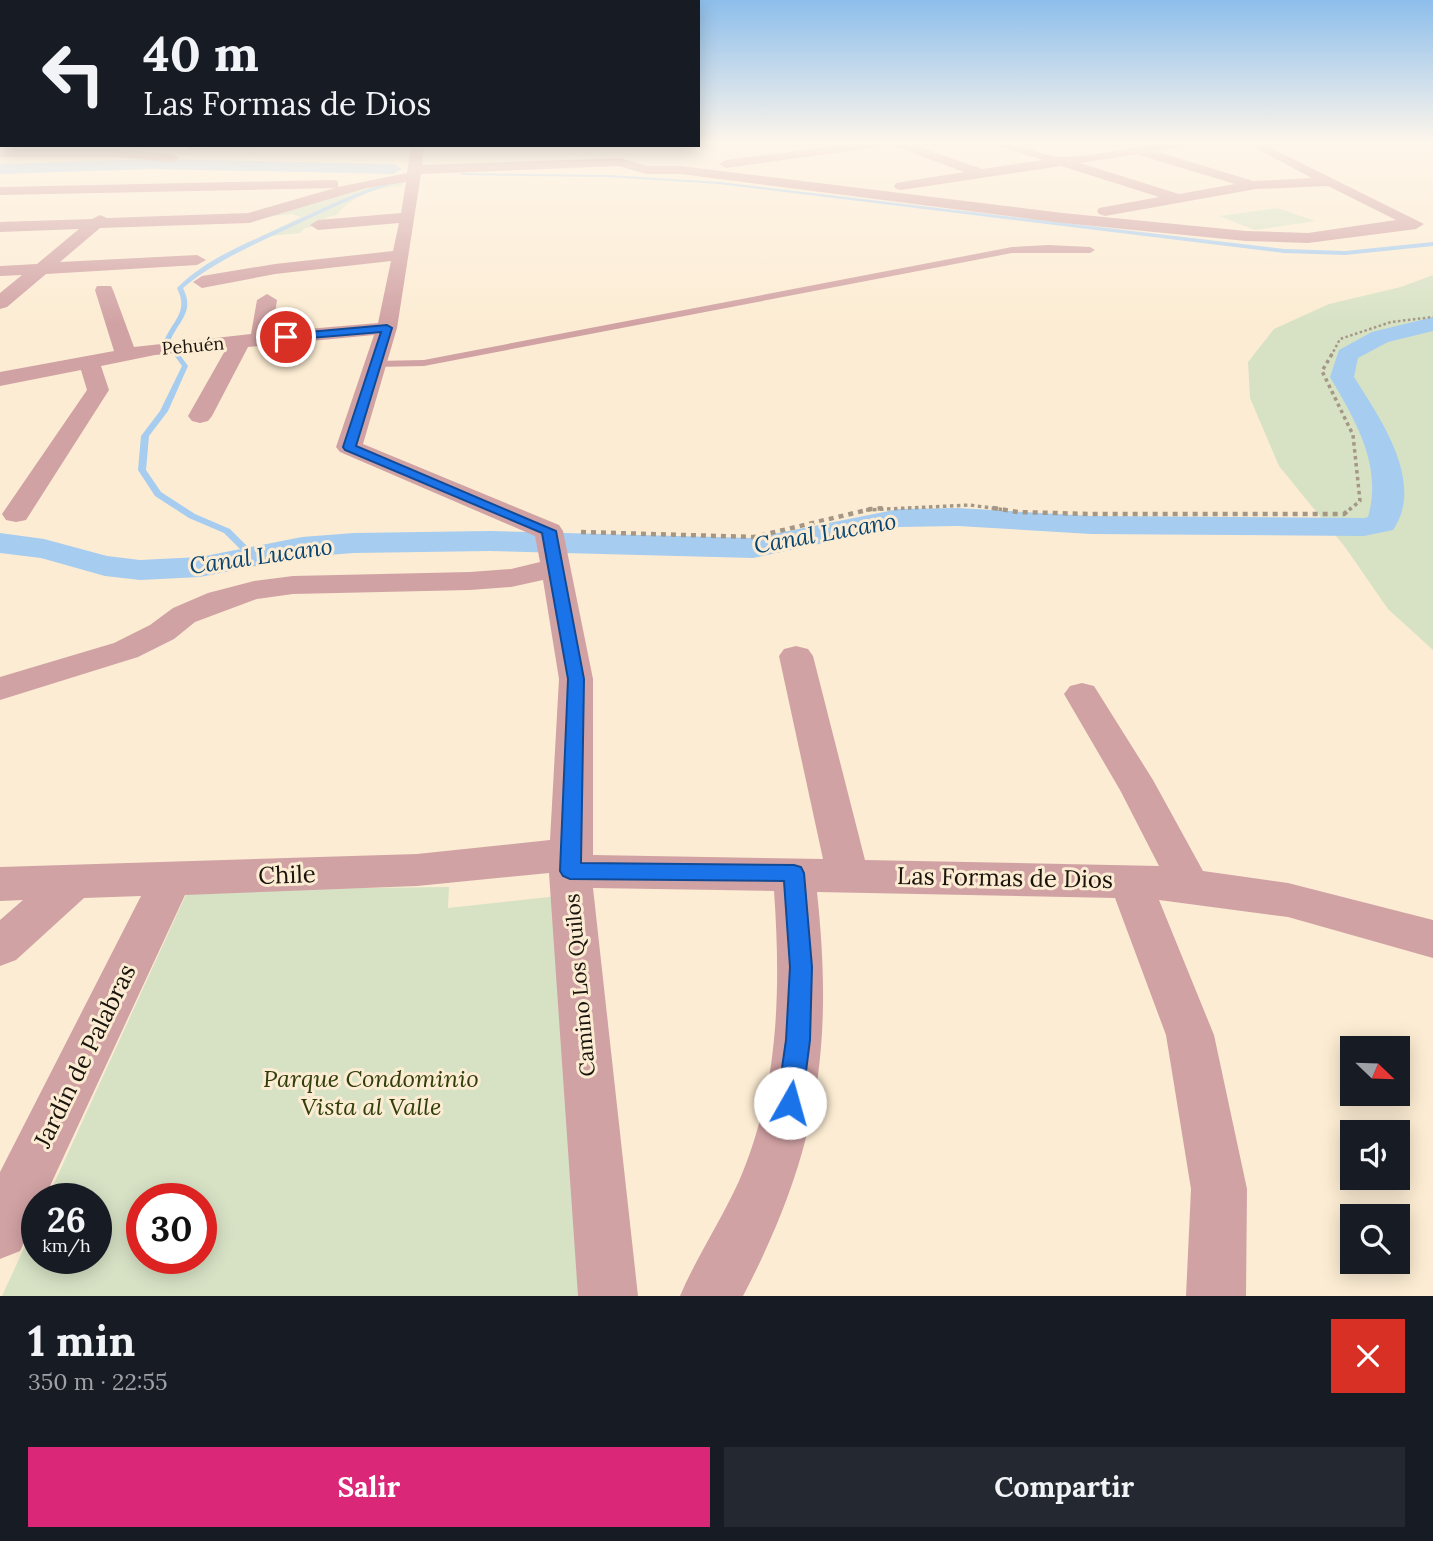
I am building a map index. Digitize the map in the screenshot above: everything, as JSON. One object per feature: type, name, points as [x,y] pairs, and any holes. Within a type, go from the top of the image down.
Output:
[{"type":"street","points":[[0,303],[120,203]]},
{"type":"street","points":[[0,227],[249,218],[298,203]]},
{"type":"street","points":[[0,689],[126,650],[162,632],[184,615],[219,600],[254,590],[293,585],[511,578],[552,549],[349,447],[387,328],[410,203]]},
{"type":"street","points":[[988,203],[1088,213],[1149,203]]},
{"type":"street","points":[[1373,203],[1412,223]]},
{"type":"street","points":[[1064,211],[1287,238],[1336,235],[1412,223],[1432,226]]},
{"type":"street","points":[[318,225],[408,217]]},
{"type":"street","points":[[202,282],[275,269],[400,255]]},
{"type":"street","points":[[0,271],[198,260]]},
{"type":"street","points":[[104,290],[126,355]]},
{"type":"street","points":[[200,416],[250,341],[267,300]]},
{"type":"street","name":"Pehuén","points":[[2,372],[89,362],[155,349],[387,328]]},
{"type":"street","points":[[16,514],[98,390],[89,362]]},
{"type":"street","name":"Camino Los Quilos","points":[[552,549],[576,679],[572,862],[608,1296]]},
{"type":"street","points":[[796,656],[848,875]]},
{"type":"street","points":[[1082,694],[1139,790],[1190,886]]},
{"type":"street","name":"Las Formas de Dios","points":[[572,862],[848,875],[1130,881],[1190,886],[1288,900],[1433,939]]},
{"type":"street","name":"Chile","points":[[0,884],[170,880],[572,862]]},
{"type":"street","points":[[710,1296],[731,1260],[762,1193],[790,1103],[798,1040],[801,967],[794,873]]},
{"type":"street","name":"Jardín de Palabras","points":[[0,1231],[170,880]]},
{"type":"street","points":[[0,947],[74,881]]},
{"type":"street","points":[[1130,881],[1191,1035],[1219,1189],[1216,1296]]},
{"type":"lane","points":[[376,365],[424,363],[1012,250],[1090,250]]},
{"type":"path","points":[[552,549],[754,537],[871,509],[970,505],[1018,512],[1090,514],[1344,514],[1360,500],[1353,435],[1322,371],[1340,339],[1391,322],[1433,317]]},
{"type":"green space","points":[[310,203],[348,203],[337,215],[305,228],[300,233],[260,237],[301,217],[292,214],[265,217]]},
{"type":"green space","points":[[1278,208],[1315,221],[1255,230],[1219,216]]},
{"type":"green space","points":[[1433,275],[1433,650],[1388,609],[1345,547],[1279,466],[1250,398],[1248,362],[1274,329],[1329,304],[1401,287]]},
{"type":"green space","name":"Parque Condominio Vista al Valle","points":[[449,887],[448,908],[558,896],[587,1296],[2,1296],[21,1255],[21,1274],[112,1274],[112,1183],[54,1183],[188,890]]},
{"type":"waterway","points":[[254,558],[227,531],[192,516],[158,494],[142,470],[145,436],[164,411],[185,366],[167,341],[185,309],[180,288],[192,278],[233,252],[338,203]]},
{"type":"waterway","points":[[889,203],[1284,251],[1345,253],[1433,244]]},
{"type":"waterway","name":"Canal Lucano","points":[[0,543],[44,549],[105,566],[140,570],[200,567],[302,547],[354,543],[490,541],[753,548],[899,518],[958,517],[1091,525],[1364,527],[1382,523],[1388,484],[1380,447],[1342,377],[1347,355],[1380,337],[1433,324]]},
{"type":"route","points":[[286,337],[387,328],[349,447],[549,531],[576,679],[573,854],[570,871],[794,873],[801,967],[798,1040],[790,1103]]}]
